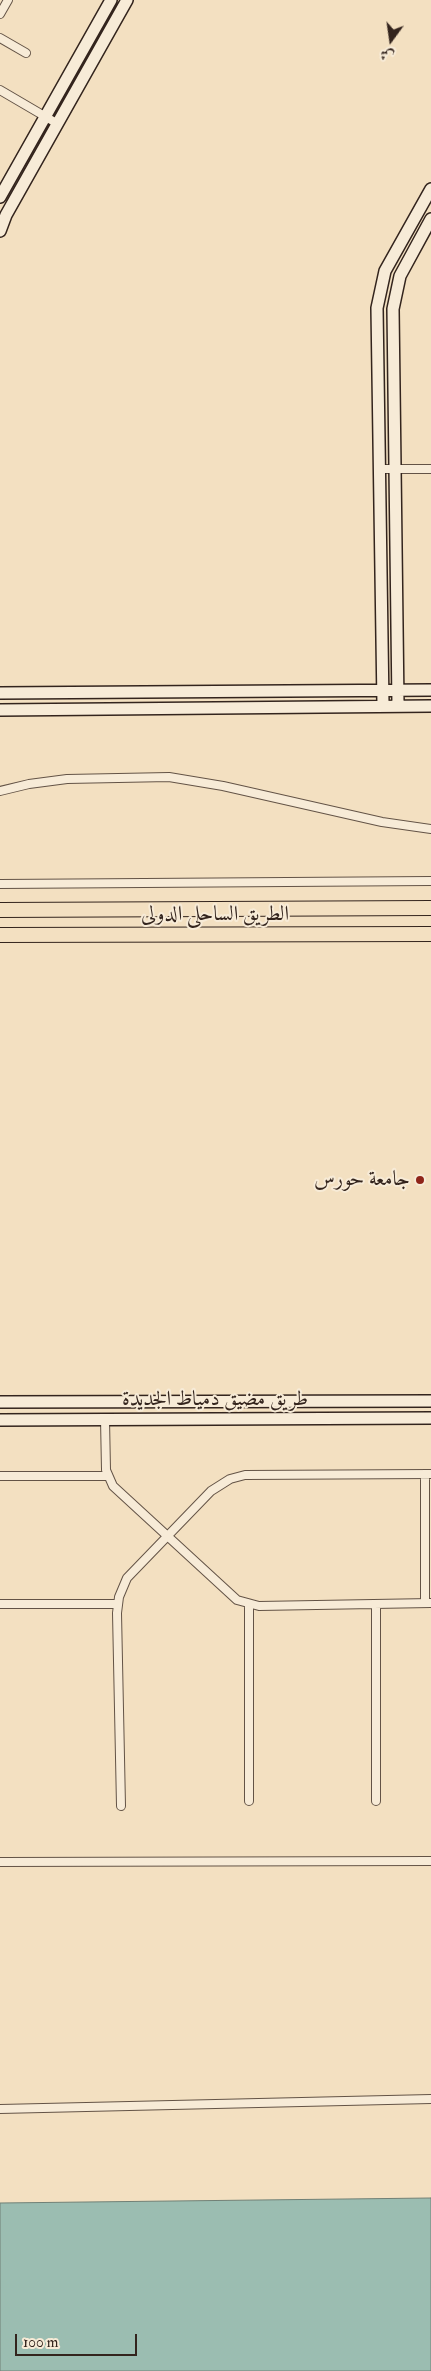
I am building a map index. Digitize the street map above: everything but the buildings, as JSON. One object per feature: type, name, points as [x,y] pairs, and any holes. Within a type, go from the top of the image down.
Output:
[{"type":"highway","name":"الطريق الساحلى الدولى","points":[[0,910],[431,908]]},
{"type":"highway","name":"الطريق الساحلى الدولى","points":[[0,935],[431,934]]},
{"type":"street","points":[[0,14],[8,0]]},
{"type":"street","points":[[0,197],[111,0]]},
{"type":"street","points":[[0,231],[6,215],[127,0]]},
{"type":"street","points":[[0,38],[26,53]]},
{"type":"street","points":[[0,90],[58,124]]},
{"type":"street","points":[[383,705],[379,469],[379,296],[390,260],[431,189]]},
{"type":"street","points":[[398,705],[392,320],[394,298],[402,271],[431,217],[419,209]]},
{"type":"street","points":[[379,469],[431,469]]},
{"type":"street","points":[[0,693],[431,690]]},
{"type":"street","points":[[0,710],[431,706]]},
{"type":"street","points":[[0,791],[67,778],[169,777],[223,786],[382,822],[431,830]]},
{"type":"street","points":[[0,884],[431,881]]},
{"type":"street","name":"طريق مضيق دمياط الجديدة","points":[[0,1402],[431,1401]]},
{"type":"street","points":[[179,1402],[180,1419]]},
{"type":"street","name":"طريق مضيق دمياط الجديدة","points":[[0,1420],[431,1418]]},
{"type":"street","points":[[105,1419],[108,1476],[116,1490],[166,1537],[232,1596],[248,1605],[428,1603],[428,1474],[237,1476],[223,1482],[211,1491],[166,1537],[127,1578],[117,1604],[121,1806]]},
{"type":"street","points":[[0,1476],[108,1476]]},
{"type":"street","points":[[0,1604],[117,1604]]},
{"type":"street","points":[[376,1604],[376,1802]]},
{"type":"street","points":[[248,1605],[249,1801]]},
{"type":"street","points":[[0,1862],[431,1861]]},
{"type":"street","points":[[0,2109],[431,2099]]},
{"type":"water","points":[[431,2198],[431,2371],[0,2371],[0,2203]]},
{"type":"place","name":"جامعة حورس","points":[[420,1180]]}]
